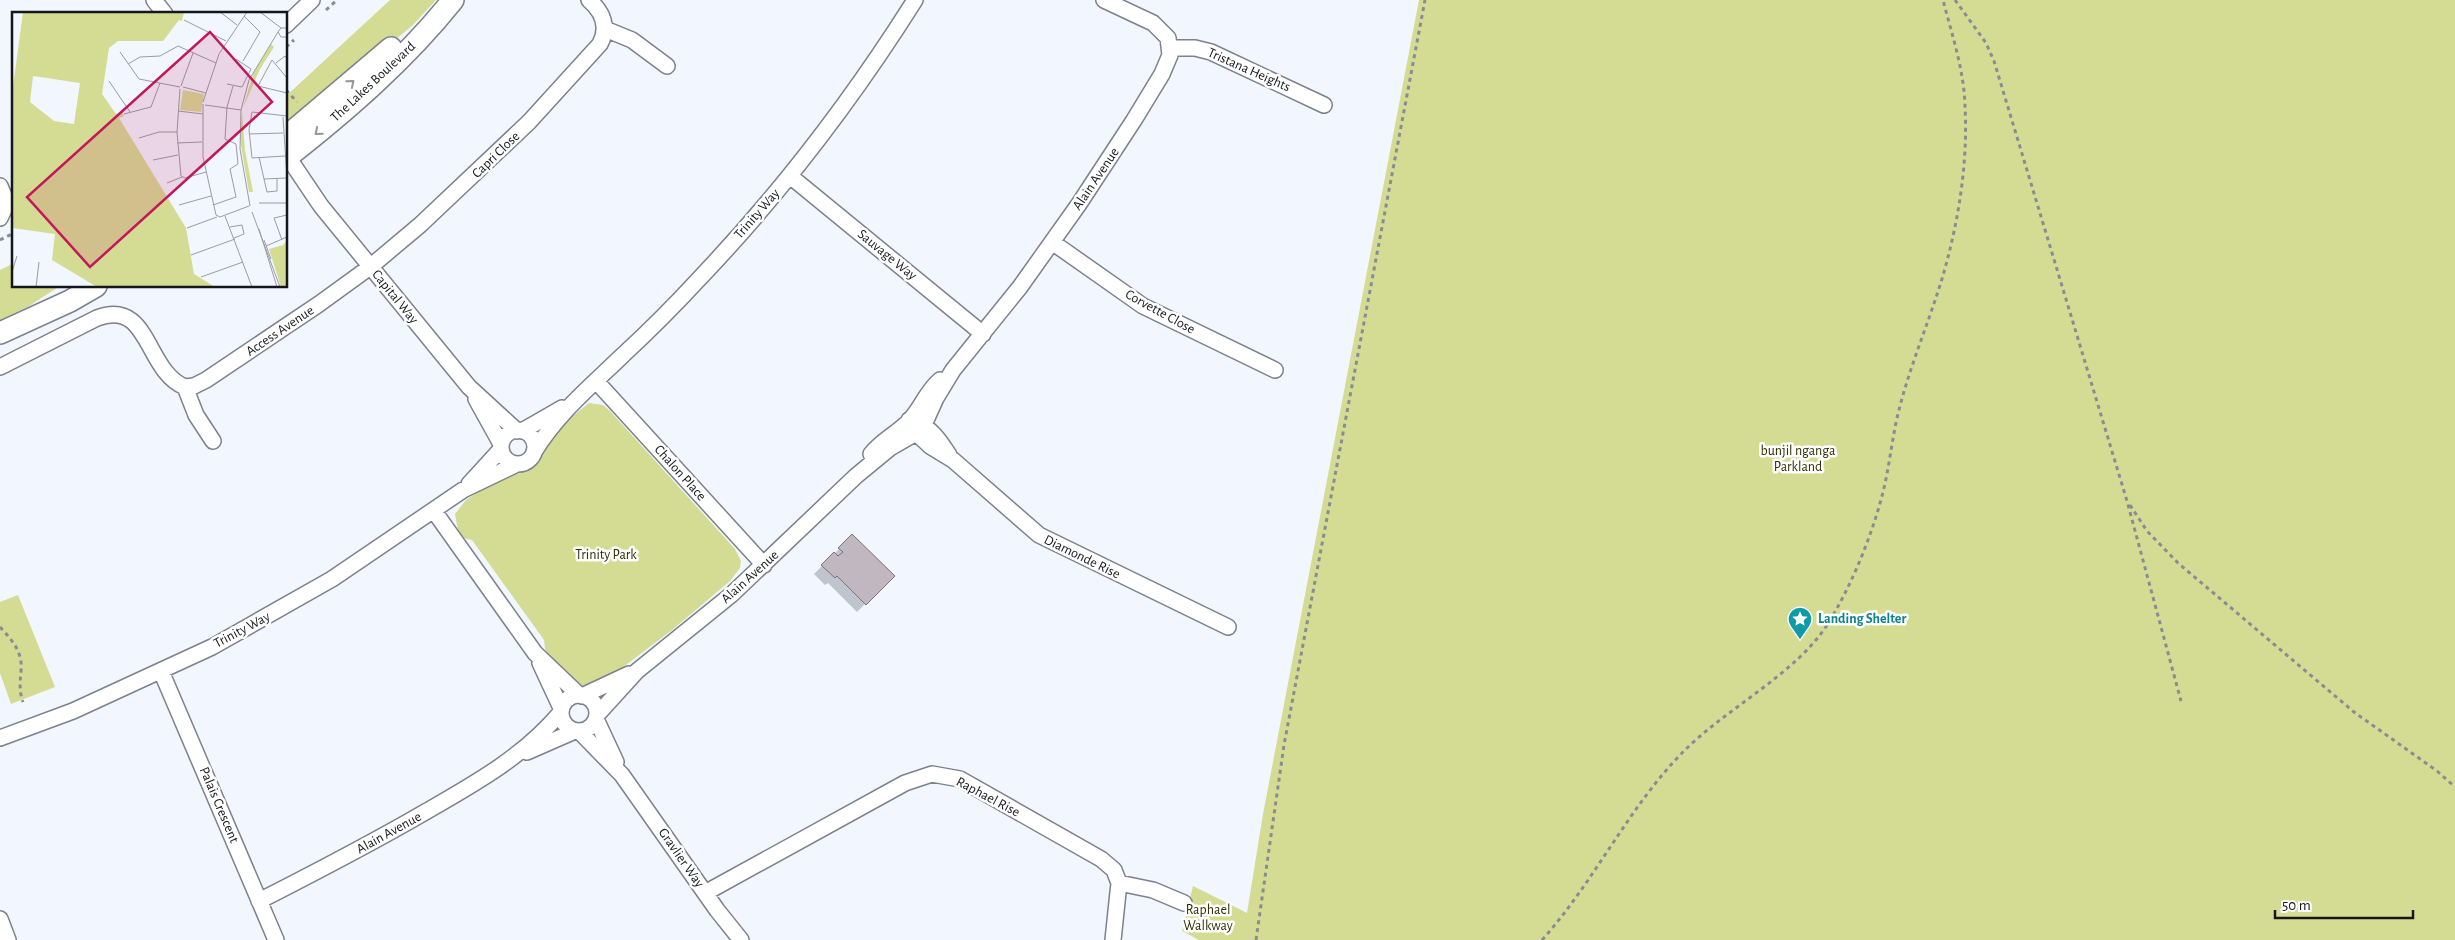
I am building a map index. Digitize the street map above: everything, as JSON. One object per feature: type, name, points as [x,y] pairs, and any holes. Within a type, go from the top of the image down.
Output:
[{"type":"street","points":[[154,0],[163,12]]},
{"type":"street","points":[[288,23],[312,0]]},
{"type":"street","name":"The Lakes Boulevard","points":[[288,154],[446,0]]},
{"type":"street","name":"The Lakes Boulevard","points":[[288,154],[381,76],[415,44],[452,0]]},
{"type":"street","points":[[589,0],[604,20],[606,29],[632,40],[667,66]]},
{"type":"street","name":"Trinity Way","points":[[534,452],[547,431],[570,404],[596,381],[702,276],[790,176],[877,59],[915,0]]},
{"type":"street","points":[[1104,0],[1153,23],[1168,38],[1171,48]]},
{"type":"street","name":"Capri Close","points":[[370,267],[463,186],[529,122],[600,44],[606,29]]},
{"type":"street","name":"Tristana Heights","points":[[1171,48],[1195,48],[1211,52],[1324,104]]},
{"type":"street","name":"Alain Avenue","points":[[597,717],[637,671],[764,565],[856,476],[916,426],[953,370],[983,334],[1052,242],[1134,120],[1162,74],[1171,48]]},
{"type":"street","name":"Capital Way","points":[[288,156],[321,206],[469,387],[519,431]]},
{"type":"street","name":"Sauvage Way","points":[[790,176],[983,334]]},
{"type":"street","points":[[0,186],[7,203],[0,218]]},
{"type":"street","name":"Corvette Close","points":[[1052,242],[1143,306],[1275,370]]},
{"type":"street","name":"Access Avenue","points":[[185,387],[194,386],[206,380],[319,304],[370,267]]},
{"type":"street","points":[[0,327],[65,288]]},
{"type":"street","points":[[0,333],[62,305],[92,288]]},
{"type":"street","points":[[0,366],[97,318],[113,313],[123,314],[138,326],[172,380],[185,387],[196,415],[213,441]]},
{"type":"street","name":"Chalon Place","points":[[596,381],[764,565]]},
{"type":"street","name":"Capital Way","points":[[469,387],[501,446]]},
{"type":"street","name":"Trinity Way","points":[[519,431],[570,404]]},
{"type":"street","name":"Diamonde Rise","points":[[916,426],[937,438],[953,460],[1025,524],[1050,543],[1228,627]]},
{"type":"street","points":[[519,431],[533,441],[534,452],[528,461],[517,464],[504,458],[501,446],[507,434],[519,431]]},
{"type":"street","name":"Trinity Way","points":[[463,490],[501,446]]},
{"type":"street","name":"Trinity Way","points":[[2,738],[74,711],[161,671],[283,608],[332,579],[463,490],[517,464]]},
{"type":"street","points":[[434,511],[535,653],[561,710],[563,722],[578,732],[590,728],[597,717],[591,700],[580,695],[535,653]]},
{"type":"street","name":"Palais Crescent","points":[[161,671],[276,940]]},
{"type":"street","name":"Alain Avenue","points":[[580,695],[637,671]]},
{"type":"street","points":[[561,710],[568,698],[580,695]]},
{"type":"street","name":"Alain Avenue","points":[[514,758],[543,733],[561,710]]},
{"type":"street","name":"Gravlier Way","points":[[597,717],[622,775]]},
{"type":"street","name":"Alain Avenue","points":[[260,901],[405,824],[514,758],[578,732]]},
{"type":"street","name":"Gravlier Way","points":[[578,732],[622,775],[741,940]]},
{"type":"street","name":"Raphael Rise","points":[[706,893],[905,783],[932,774],[960,780],[1101,859],[1114,870],[1119,883]]},
{"type":"street","points":[[1113,940],[1119,883],[1153,890],[1184,903]]},
{"type":"street","points":[[0,919],[8,940]]},
{"type":"path","points":[[1256,940],[1284,745],[1425,0]]},
{"type":"path","points":[[1542,940],[1574,900],[1647,794],[1680,755],[1697,738],[1792,663],[1813,643],[1834,614],[1856,567],[1883,494],[1900,407],[1944,272],[1960,196],[1966,106],[1960,67],[1943,0]]},
{"type":"path","points":[[1955,0],[1986,44],[1994,61],[2127,502],[2181,701]]},
{"type":"path","points":[[0,240],[12,234]]},
{"type":"path","points":[[2127,502],[2147,531],[2178,563],[2354,712],[2455,787]]},
{"type":"path","points":[[0,627],[12,639],[20,655],[22,664],[20,693],[23,702]]},
{"type":"green space","points":[[390,0],[436,0],[413,25],[290,127],[288,125],[288,94]]},
{"type":"green space","name":"bunjil nganga Parkland","points":[[1419,0],[2455,0],[2455,940],[1199,940],[1182,931],[1193,886],[1247,913],[1263,814]]},
{"type":"green space","points":[[12,264],[12,288],[57,288],[29,306],[0,320],[0,270]]},
{"type":"green space","name":"Trinity Park","points":[[589,403],[603,405],[610,411],[735,549],[741,561],[740,568],[730,581],[672,630],[618,671],[581,687],[546,655],[544,640],[472,540],[463,538],[458,530],[455,514],[466,500],[502,476],[520,473],[536,464],[544,448],[558,428]]},
{"type":"green space","points":[[18,595],[55,687],[11,704],[0,673],[0,602]]},
{"type":"building","points":[[852,534],[895,576],[866,605],[837,576],[835,578],[821,565],[834,552],[838,556],[843,552],[838,548]]},
{"type":"place","name":"Landing Shelter","points":[[1800,640]]},
{"type":"park label","name":"Raphael Walkway","points":[[1208,918]]}]
